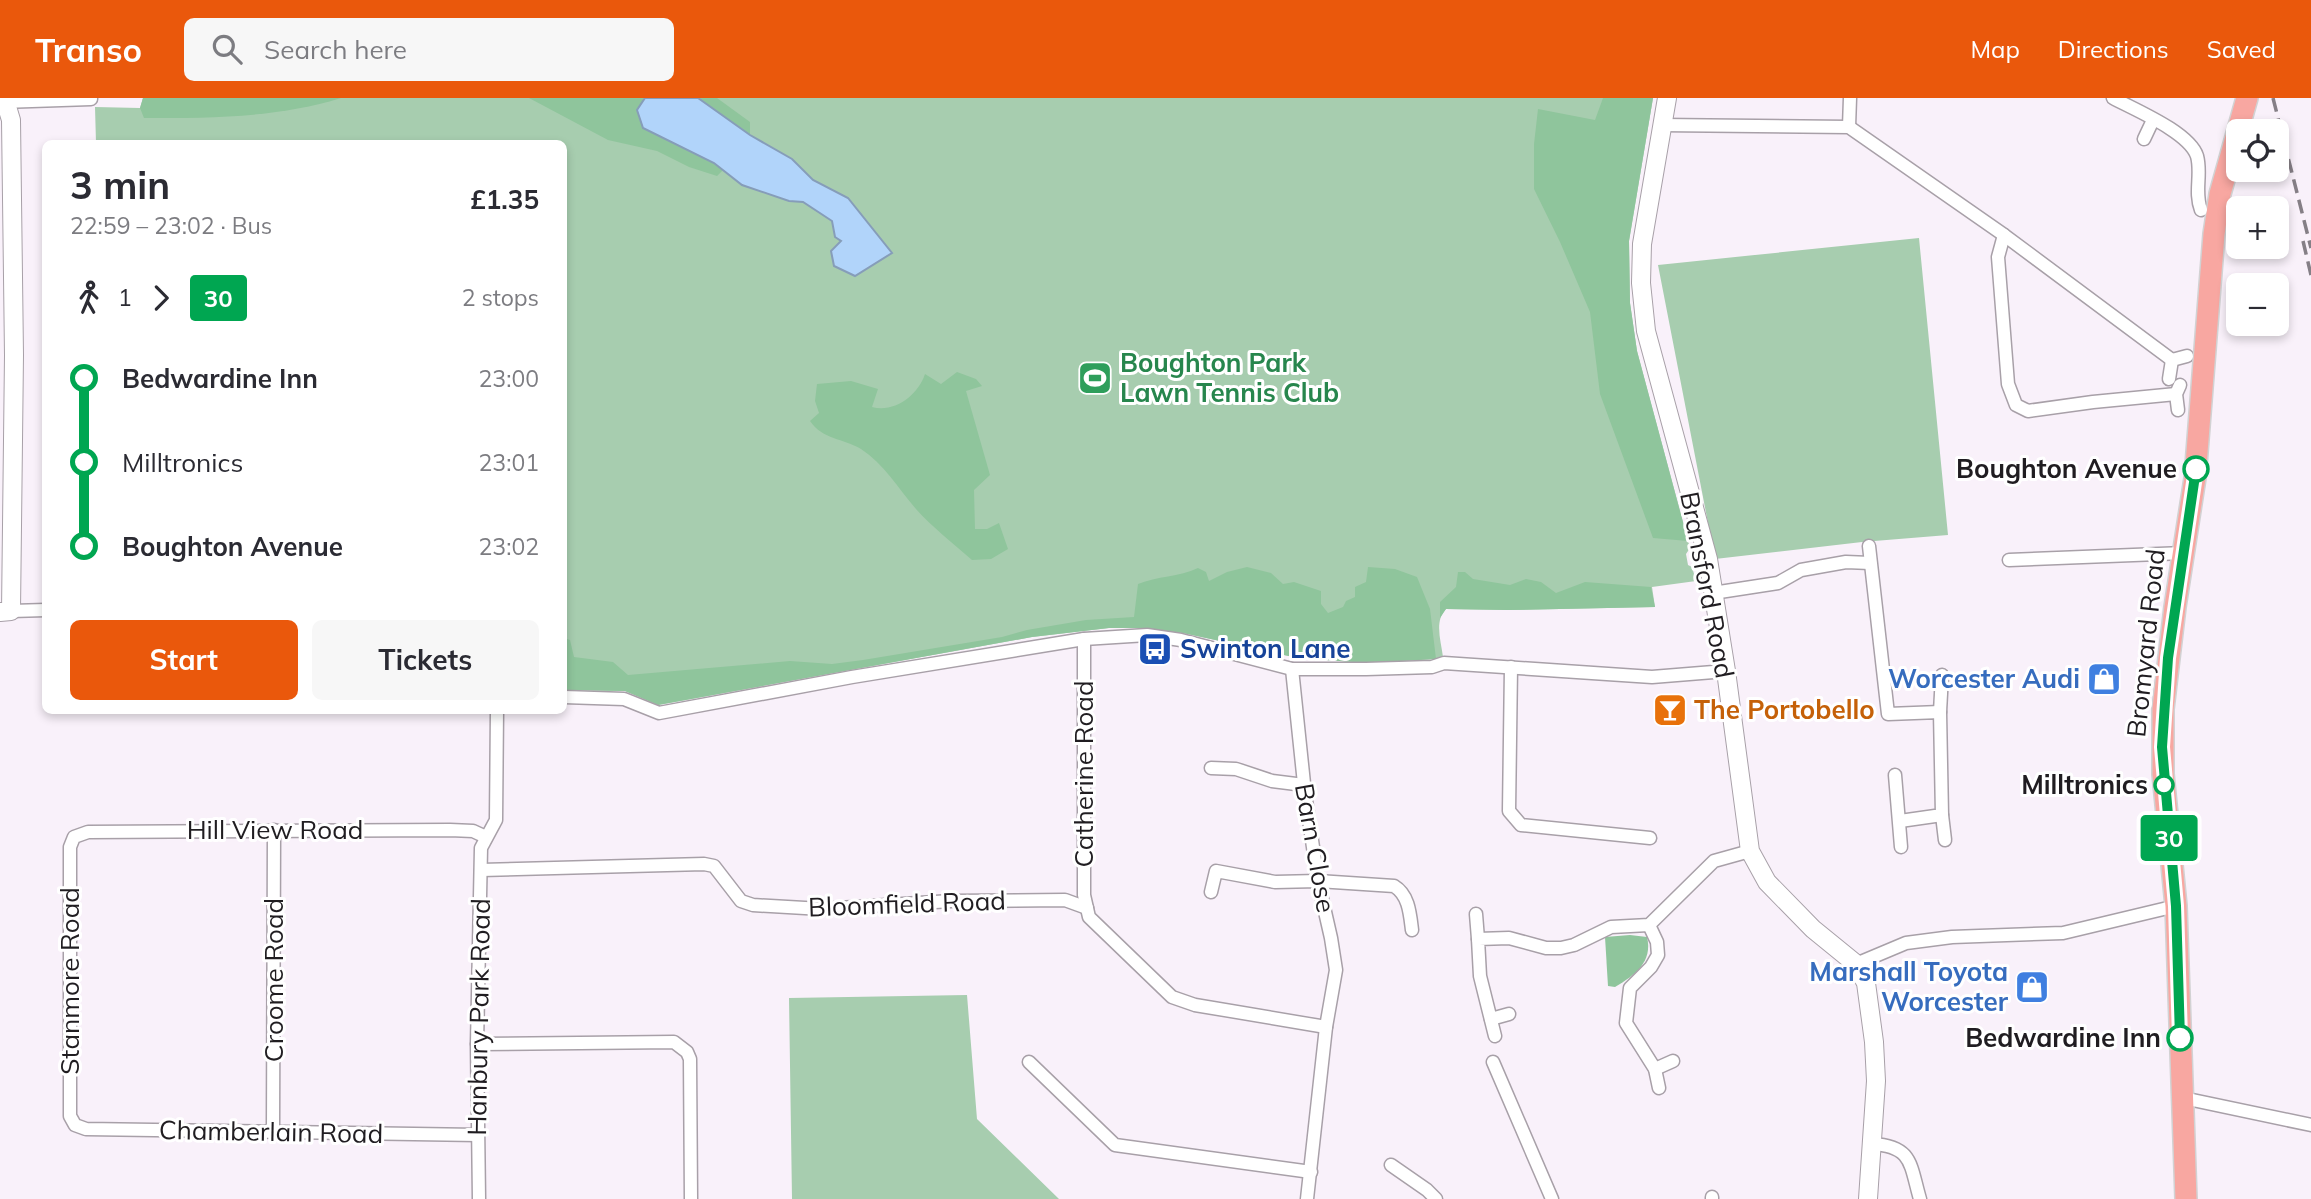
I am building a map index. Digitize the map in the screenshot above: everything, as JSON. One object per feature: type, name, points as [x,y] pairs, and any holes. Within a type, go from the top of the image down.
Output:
[{"type":"main road","name":"Bransford Road","points":[[1667,98],[1642,244],[1641,283],[1646,331],[1708,559],[1750,851],[1767,882],[1813,929],[1856,964]]},
{"type":"main road","name":"Bromyard Road","points":[[2186,1199],[2176,906],[2162,747],[2168,658],[2195,478],[2207,215],[2220,194],[2247,98]]},
{"type":"main road","points":[[1,102],[11,120],[6,235],[5,611]]},
{"type":"main road","points":[[1856,964],[1866,984],[1876,1081],[1868,1199]]},
{"type":"street","points":[[1849,127],[1850,98]]},
{"type":"street","points":[[2113,98],[2177,133],[2192,146],[2197,158],[2196,190],[2207,215]]},
{"type":"street","points":[[1,102],[78,106],[91,99]]},
{"type":"street","points":[[2144,139],[2154,120]]},
{"type":"street","points":[[1661,125],[1849,127],[2004,235],[2172,360],[2178,410]]},
{"type":"street","points":[[2004,235],[1998,257],[2008,384],[2016,405],[2028,411],[2175,386]]},
{"type":"street","points":[[2172,360],[2187,356]]},
{"type":"street","points":[[1869,545],[1888,714],[1940,712]]},
{"type":"street","points":[[2009,560],[2184,553]]},
{"type":"street","points":[[1713,593],[1778,583],[1801,570],[1846,562],[1870,563]]},
{"type":"street","points":[[5,611],[42,610]]},
{"type":"street","points":[[567,698],[624,699],[659,713],[852,677],[1084,639],[1147,635],[1181,640],[1292,668],[1432,667],[1444,663],[1652,677],[1726,671]]},
{"type":"street","name":"Catherine Road","points":[[1084,639],[1084,895],[1087,908]]},
{"type":"street","points":[[1511,667],[1509,811],[1513,818],[1521,825],[1650,838]]},
{"type":"street","name":"Barn Close","points":[[1292,668],[1304,785],[1318,881],[1336,970],[1326,1027],[1307,1199]]},
{"type":"street","points":[[1942,675],[1940,712],[1945,839]]},
{"type":"street","points":[[486,837],[492,831],[496,820],[497,714]]},
{"type":"street","points":[[1211,768],[1236,769],[1272,781],[1304,785]]},
{"type":"street","points":[[1895,775],[1902,847]]},
{"type":"street","points":[[1900,821],[1942,815]]},
{"type":"street","name":"Croome Road","points":[[273,1131],[274,830]]},
{"type":"street","name":"Hill View Road","points":[[70,846],[74,837],[88,832],[450,830],[473,831],[486,837]]},
{"type":"street","name":"Hanbury Park Road","points":[[479,1199],[477,1044],[481,848],[486,837]]},
{"type":"street","name":"Stanmore Road","points":[[70,846],[70,1116]]},
{"type":"street","points":[[1478,939],[1509,938],[1546,948],[1561,948],[1574,945],[1611,927],[1649,925],[1714,861],[1750,851]]},
{"type":"street","name":"Bloomfield Road","points":[[481,870],[704,864],[714,866],[741,901],[753,905],[822,909],[951,901],[1065,900],[1087,908]]},
{"type":"street","points":[[1211,892],[1216,871],[1275,882],[1318,881],[1394,886],[1400,889],[1409,906],[1412,930]]},
{"type":"street","points":[[1856,964],[1906,943],[1952,937],[2063,933],[2176,906]]},
{"type":"street","points":[[1087,908],[1089,917],[1097,926],[1172,997],[1195,1005],[1326,1027]]},
{"type":"street","points":[[1476,914],[1480,976],[1495,1036]]},
{"type":"street","points":[[1649,925],[1657,943],[1658,955],[1651,967],[1630,988],[1626,1023],[1655,1069],[1659,1088]]},
{"type":"street","points":[[1491,1019],[1509,1014]]},
{"type":"street","points":[[477,1044],[674,1042],[687,1052],[690,1059],[691,1199]]},
{"type":"street","points":[[1655,1069],[1673,1060]]},
{"type":"street","points":[[1029,1062],[1115,1144],[1311,1172]]},
{"type":"street","points":[[1493,1062],[1552,1199]]},
{"type":"street","points":[[2183,1098],[2311,1125]]},
{"type":"street","name":"Chamberlain Road","points":[[70,1116],[75,1125],[86,1129],[478,1135]]},
{"type":"street","points":[[1872,1144],[1893,1145],[1901,1151],[1909,1161],[1920,1199]]},
{"type":"street","points":[[1391,1165],[1436,1199]]},
{"type":"green space","points":[[143,98],[1653,98],[1629,241],[1630,303],[1637,351],[1690,548],[1686,554],[1688,565],[1692,567],[1696,581],[1652,587],[1655,607],[1446,609],[1439,625],[1443,657],[1436,659],[1367,663],[1298,658],[1183,633],[1143,628],[1109,628],[1032,637],[658,705],[625,691],[567,690],[567,140],[96,140],[95,107],[140,108]]},
{"type":"green space","points":[[143,98],[341,98],[268,113],[144,118],[140,108]]},
{"type":"green space","points":[[529,98],[645,98],[637,110],[723,170],[717,176],[689,167],[657,151],[608,140]]},
{"type":"green space","points":[[698,98],[717,98],[750,122],[750,135]]},
{"type":"green space","points":[[1603,98],[1653,98],[1629,241],[1630,303],[1637,351],[1688,541],[1653,538],[1600,394],[1590,312],[1534,189],[1534,144],[1538,109],[1595,120]]},
{"type":"green space","points":[[1919,238],[1948,535],[1715,559],[1658,265]]},
{"type":"green space","points":[[957,372],[976,379],[982,386],[966,391],[990,475],[974,490],[975,529],[987,529],[999,523],[1008,549],[991,559],[972,560],[922,516],[884,469],[869,455],[854,445],[821,432],[810,421],[819,413],[815,401],[817,384],[851,381],[878,389],[872,407],[881,408],[904,401],[917,389],[925,374],[941,384]]},
{"type":"green space","points":[[1247,567],[1271,573],[1283,584],[1294,582],[1321,591],[1321,604],[1328,613],[1343,607],[1346,601],[1355,597],[1355,587],[1366,582],[1368,567],[1395,569],[1417,577],[1430,609],[1436,659],[1367,663],[1298,658],[1183,633],[1143,628],[1109,628],[1032,637],[658,705],[625,691],[567,690],[567,639],[570,640],[574,657],[613,662],[628,675],[790,661],[832,664],[1002,637],[1086,620],[1134,617],[1138,584],[1198,568],[1206,572],[1209,581],[1227,572]]},
{"type":"green space","points":[[1458,572],[1465,572],[1473,579],[1510,585],[1526,579],[1541,582],[1556,593],[1585,582],[1651,587],[1655,607],[1446,609],[1440,618],[1440,602],[1456,587]]},
{"type":"green space","points":[[1605,937],[1647,937],[1645,961],[1615,987],[1608,986]]},
{"type":"green space","points":[[967,995],[977,1119],[1059,1199],[792,1199],[789,998]]},
{"type":"water","points":[[645,98],[698,98],[750,135],[792,159],[813,180],[848,198],[892,253],[855,276],[834,266],[831,251],[841,241],[835,237],[832,221],[803,202],[789,201],[742,185],[714,163],[643,128],[637,110]]},
{"type":"railway","points":[[2273,98],[2311,248]]},
{"type":"railway","points":[[2303,241],[2311,275]]},
{"type":"bus line","name":"30","points":[[2180,1038],[2176,906],[2163,774],[2163,709],[2196,469]]},
{"type":"place","name":"Boughton Park Lawn Tennis Club","points":[[1095,378]]},
{"type":"place","name":"Boughton Avenue","points":[[2196,469]]},
{"type":"place","name":"Swinton Lane","points":[[1155,649]]},
{"type":"place","name":"Worcester Audi","points":[[2104,679]]},
{"type":"place","name":"The Portobello","points":[[1670,710]]},
{"type":"place","name":"Milltronics","points":[[2164,785]]},
{"type":"place","name":"Marshall Toyota Worcester","points":[[2032,987]]},
{"type":"place","name":"Bedwardine Inn","points":[[2180,1038]]}]
